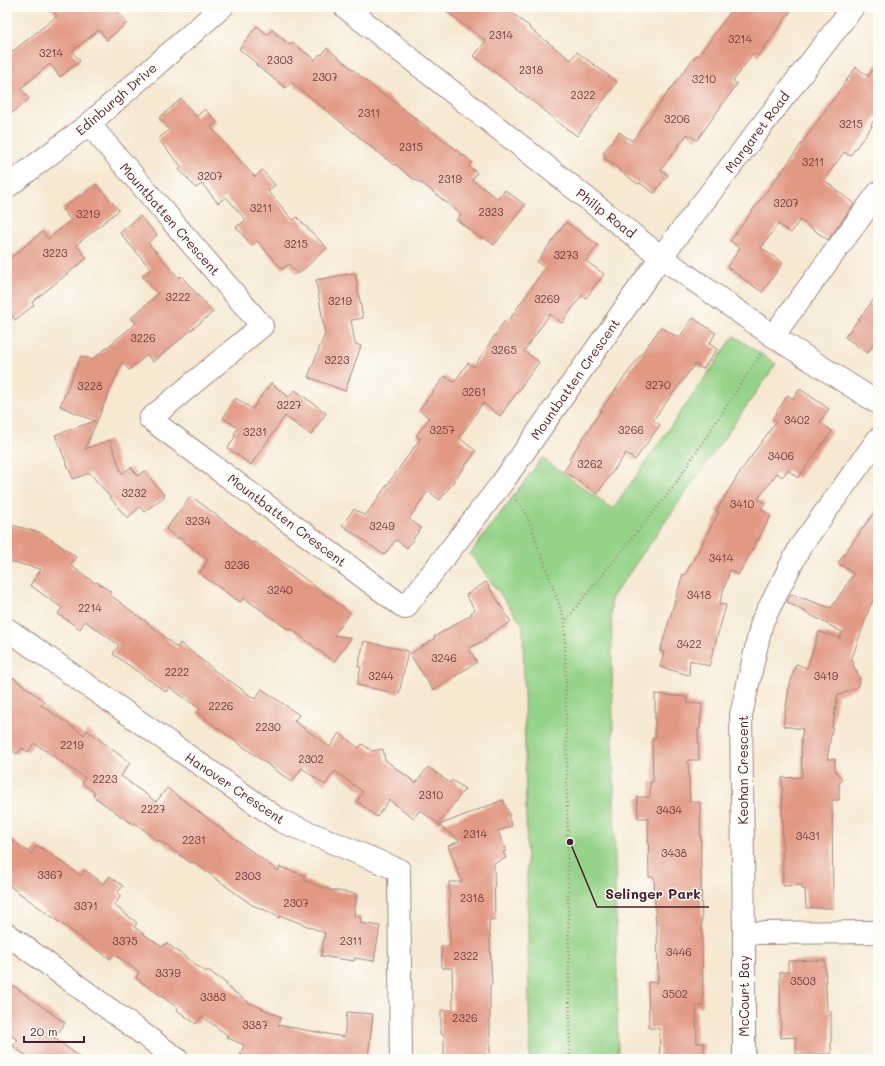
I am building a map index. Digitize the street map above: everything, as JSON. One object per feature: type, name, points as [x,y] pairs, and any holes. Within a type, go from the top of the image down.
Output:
[{"type":"street","name":"Edinburgh Drive","points":[[7,188],[89,124],[222,7]]},
{"type":"street","name":"Philip Road","points":[[345,7],[661,257],[773,336],[878,403]]},
{"type":"street","name":"Margaret Road","points":[[661,257],[853,7]]},
{"type":"street","name":"Mountbatten Crescent","points":[[89,124],[262,326],[150,419],[405,608],[502,483],[661,257]]},
{"type":"street","points":[[773,336],[878,193]]},
{"type":"street","name":"Keohan Crescent","points":[[744,933],[741,715],[762,622],[800,547],[878,439]]},
{"type":"street","name":"Hanover Crescent","points":[[7,629],[281,821],[399,870],[401,1059]]},
{"type":"street","points":[[744,933],[878,932]]},
{"type":"street","name":"McCourt Bay","points":[[744,933],[744,1059]]},
{"type":"street","points":[[7,934],[177,1059]]},
{"type":"path","points":[[565,621],[672,489],[773,336]]},
{"type":"path","points":[[502,483],[527,515],[565,621],[570,1059]]},
{"type":"green space","points":[[734,336],[776,364],[611,599],[618,1059],[530,1059],[523,625],[470,554],[542,458],[613,509]]},
{"type":"building","points":[[50,7],[114,7],[127,23],[107,40],[99,30],[72,51],[80,61],[60,77],[50,64],[21,88],[29,99],[7,117],[7,56],[57,16]]},
{"type":"building","points":[[440,7],[504,7],[571,60],[577,52],[617,82],[577,136],[474,56],[486,41]]},
{"type":"building","points":[[734,7],[794,7],[758,56],[754,52],[733,81],[737,84],[697,140],[687,134],[661,170],[668,175],[654,193],[640,183],[638,184],[619,170],[603,157],[605,154],[603,153],[619,132],[632,141]]},
{"type":"building","points":[[257,26],[268,35],[272,30],[290,45],[292,42],[315,60],[320,54],[322,55],[327,48],[383,95],[384,94],[472,162],[469,166],[477,173],[472,180],[498,199],[505,190],[525,205],[494,245],[483,237],[482,239],[457,220],[461,214],[423,184],[412,178],[395,164],[394,165],[291,82],[286,88],[256,65],[256,63],[239,49]]},
{"type":"building","points":[[878,62],[878,114],[871,125],[872,126],[850,156],[844,152],[824,180],[854,204],[828,240],[800,220],[791,233],[778,224],[761,248],[783,263],[762,292],[727,267],[740,248],[730,241],[778,177],[856,67],[868,76]]},
{"type":"building","points":[[181,99],[196,117],[205,109],[217,122],[211,127],[230,150],[255,177],[262,170],[275,185],[268,191],[293,220],[297,217],[327,248],[298,274],[289,264],[282,269],[257,241],[252,246],[236,227],[246,220],[226,197],[218,203],[202,184],[196,188],[179,169],[182,167],[158,139],[169,130],[159,118]]},
{"type":"building","points":[[96,184],[119,210],[76,245],[87,258],[32,302],[34,305],[15,320],[7,310],[7,261],[42,232],[48,239],[71,220],[62,209]]},
{"type":"building","points":[[140,216],[157,235],[148,243],[179,278],[181,276],[213,312],[153,362],[147,355],[129,370],[122,362],[85,449],[110,440],[122,474],[131,467],[138,476],[144,471],[165,496],[144,512],[140,507],[127,518],[90,473],[73,479],[55,435],[95,421],[60,406],[81,356],[92,360],[136,323],[131,318],[158,294],[142,276],[151,269],[120,233]]},
{"type":"building","points":[[566,222],[598,245],[586,261],[604,274],[586,298],[582,295],[562,323],[550,314],[524,351],[539,362],[500,416],[483,403],[459,438],[476,451],[440,500],[428,491],[409,519],[421,528],[407,548],[396,540],[384,555],[342,525],[354,509],[365,516],[420,439],[416,436],[429,418],[419,410],[445,376],[454,382],[468,363],[474,367],[501,326],[507,319],[509,320],[545,268],[537,262]]},
{"type":"building","points":[[355,273],[363,318],[351,320],[355,344],[361,346],[345,391],[308,377],[325,334],[316,280]]},
{"type":"building","points":[[878,294],[878,338],[867,353],[845,337]]},
{"type":"building","points":[[693,318],[716,333],[709,344],[717,349],[703,369],[695,364],[653,420],[660,425],[635,460],[626,453],[597,494],[564,471],[571,461],[569,459],[600,411],[661,327],[679,338]]},
{"type":"building","points":[[271,383],[289,397],[295,390],[326,413],[311,435],[285,416],[251,465],[228,448],[236,435],[234,434],[238,428],[223,418],[236,398],[252,409]]},
{"type":"building","points":[[800,389],[829,409],[820,422],[832,431],[798,478],[788,470],[782,477],[777,473],[758,499],[765,503],[761,509],[771,516],[738,575],[730,570],[719,604],[726,605],[709,666],[690,660],[689,675],[660,667],[664,652],[660,651],[683,574],[685,575],[719,512],[716,511],[740,472],[776,422],[772,419],[788,395],[793,399]]},
{"type":"building","points":[[191,496],[253,543],[254,542],[276,557],[350,613],[334,635],[351,638],[334,662],[290,628],[289,630],[244,598],[240,602],[199,573],[208,560],[179,537],[178,539],[166,529]]},
{"type":"building","points":[[878,507],[878,594],[870,606],[851,661],[854,662],[853,665],[860,678],[857,687],[840,695],[838,694],[827,759],[835,759],[835,770],[842,779],[839,784],[839,800],[832,800],[833,908],[806,908],[805,889],[802,889],[802,885],[783,886],[782,778],[802,777],[801,740],[803,729],[783,726],[789,688],[796,664],[807,668],[819,632],[840,638],[842,632],[787,602],[791,594],[831,608],[854,574],[838,563]]},
{"type":"building","points":[[7,524],[39,532],[55,542],[76,557],[70,565],[95,583],[97,582],[111,592],[109,594],[158,631],[177,648],[180,643],[228,681],[229,680],[255,699],[262,689],[299,715],[294,721],[330,747],[339,733],[359,748],[362,744],[372,751],[383,749],[385,760],[416,783],[428,767],[450,783],[452,780],[465,789],[438,824],[420,810],[414,818],[389,800],[377,817],[357,801],[363,792],[335,771],[325,785],[302,768],[292,782],[197,713],[200,709],[169,687],[166,692],[113,654],[119,645],[85,621],[80,629],[58,614],[62,608],[30,585],[41,569],[7,561]]},
{"type":"building","points":[[486,582],[511,622],[488,635],[489,637],[469,649],[477,662],[433,690],[410,654],[434,639],[434,637],[472,614],[471,613],[475,610],[466,595]]},
{"type":"building","points":[[364,641],[408,651],[399,694],[357,685],[361,667],[358,667]]},
{"type":"building","points":[[7,673],[44,701],[41,705],[84,735],[87,730],[130,763],[121,776],[156,802],[167,788],[278,871],[280,867],[306,876],[304,880],[330,890],[357,894],[354,916],[361,917],[360,923],[380,926],[374,961],[355,958],[354,961],[321,956],[325,933],[282,916],[278,918],[275,914],[252,905],[192,861],[191,863],[159,840],[158,841],[135,823],[134,825],[93,796],[95,793],[82,783],[85,778],[34,743],[28,752],[22,748],[17,754],[7,747]]},
{"type":"building","points":[[655,694],[687,697],[687,703],[702,704],[700,729],[698,729],[699,760],[688,760],[690,802],[700,802],[703,1006],[696,1006],[697,1043],[704,1043],[704,1059],[660,1059],[659,1028],[649,1028],[648,982],[658,982],[657,926],[654,877],[649,877],[648,818],[638,818],[637,797],[650,797],[650,782],[653,782],[652,738],[655,738]]},
{"type":"building","points":[[503,800],[510,816],[508,817],[512,826],[498,831],[506,851],[503,852],[506,858],[494,863],[495,920],[489,920],[492,985],[490,985],[490,1059],[444,1059],[444,1034],[441,1034],[441,1010],[453,1010],[452,968],[442,968],[441,946],[450,946],[449,882],[462,882],[448,846],[460,841],[439,825]]},
{"type":"building","points":[[7,836],[31,854],[37,845],[81,876],[85,870],[104,884],[110,876],[123,886],[117,893],[121,896],[114,905],[137,923],[134,927],[162,947],[166,943],[206,972],[208,970],[227,984],[226,986],[248,1002],[281,1017],[278,1025],[344,1037],[347,1012],[373,1014],[368,1057],[365,1057],[365,1059],[252,1059],[240,1054],[244,1045],[226,1037],[227,1035],[202,1016],[196,1024],[177,1010],[178,1008],[136,978],[139,972],[114,954],[110,959],[7,884]]},
{"type":"building","points":[[825,960],[827,1012],[831,1011],[831,1054],[796,1054],[796,1037],[781,1038],[780,972],[788,972],[788,961]]},
{"type":"building","points":[[7,981],[65,1023],[54,1038],[83,1059],[31,1059],[13,1046],[18,1040],[7,1033]]},
{"type":"place","name":"Selinger Park","points":[[570,842]]}]
